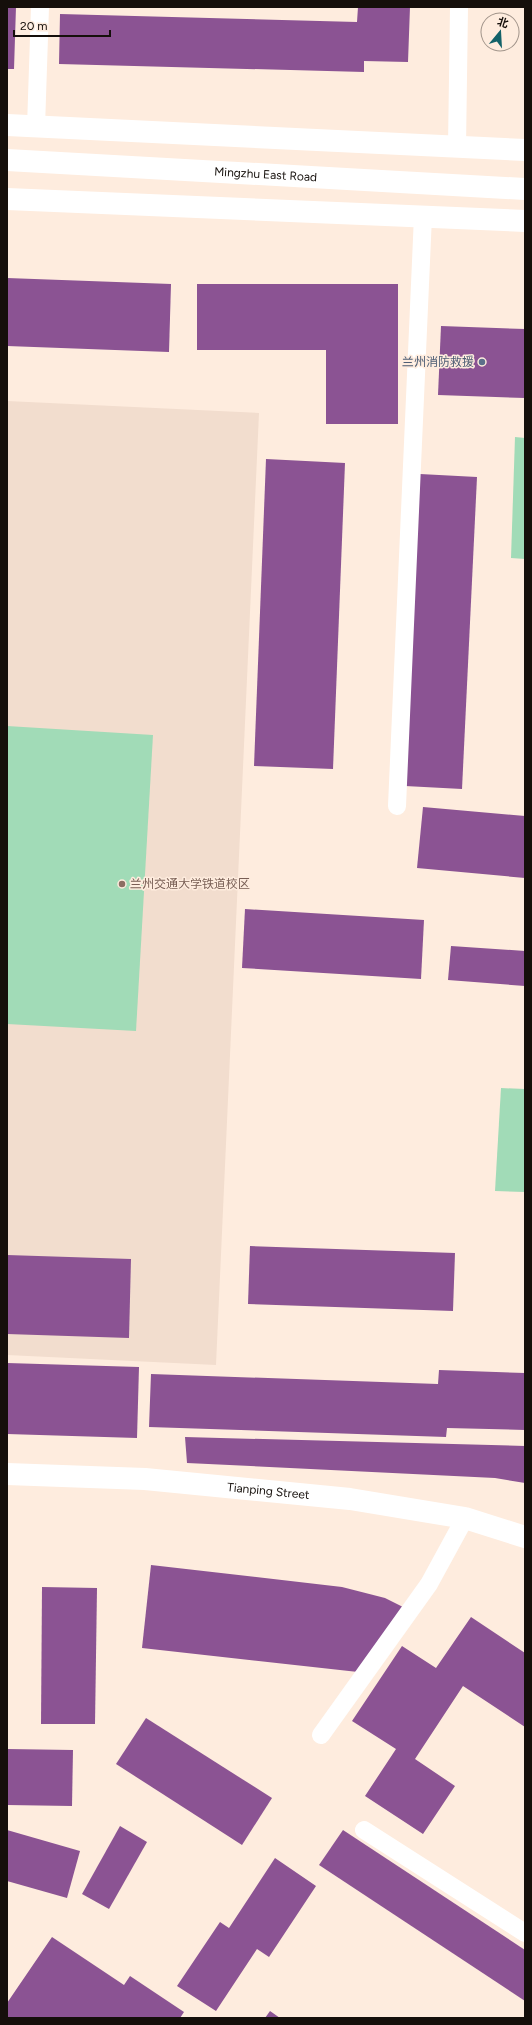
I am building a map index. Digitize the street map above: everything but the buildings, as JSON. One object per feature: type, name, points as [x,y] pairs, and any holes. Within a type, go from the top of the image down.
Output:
[{"type":"street","points":[[7,125],[525,150]]},
{"type":"street","name":"Mingzhu East Road","points":[[7,160],[525,189]]},
{"type":"street","points":[[7,199],[525,221]]},
{"type":"street","name":"Tianping Street","points":[[7,1474],[152,1480],[350,1499],[465,1518],[525,1537]]},
{"type":"lane","points":[[36,127],[40,7]]},
{"type":"lane","points":[[457,147],[459,7]]},
{"type":"lane","points":[[397,806],[423,216]]},
{"type":"lane","points":[[321,1735],[429,1584],[465,1518]]},
{"type":"lane","points":[[364,1830],[525,1933]]},
{"type":"shaded area","name":"兰州交通大学铁道校区","points":[[7,401],[259,413],[216,1365],[7,1355]]},
{"type":"green space","points":[[515,437],[525,438],[525,559],[511,558]]},
{"type":"green space","points":[[7,726],[153,735],[136,1031],[7,1024]]},
{"type":"green space","points":[[501,1088],[525,1089],[525,1192],[495,1191]]},
{"type":"place","name":"兰州消防救援","points":[[482,362]]},
{"type":"place","name":"兰州交通大学铁道校区","points":[[122,884]]}]
